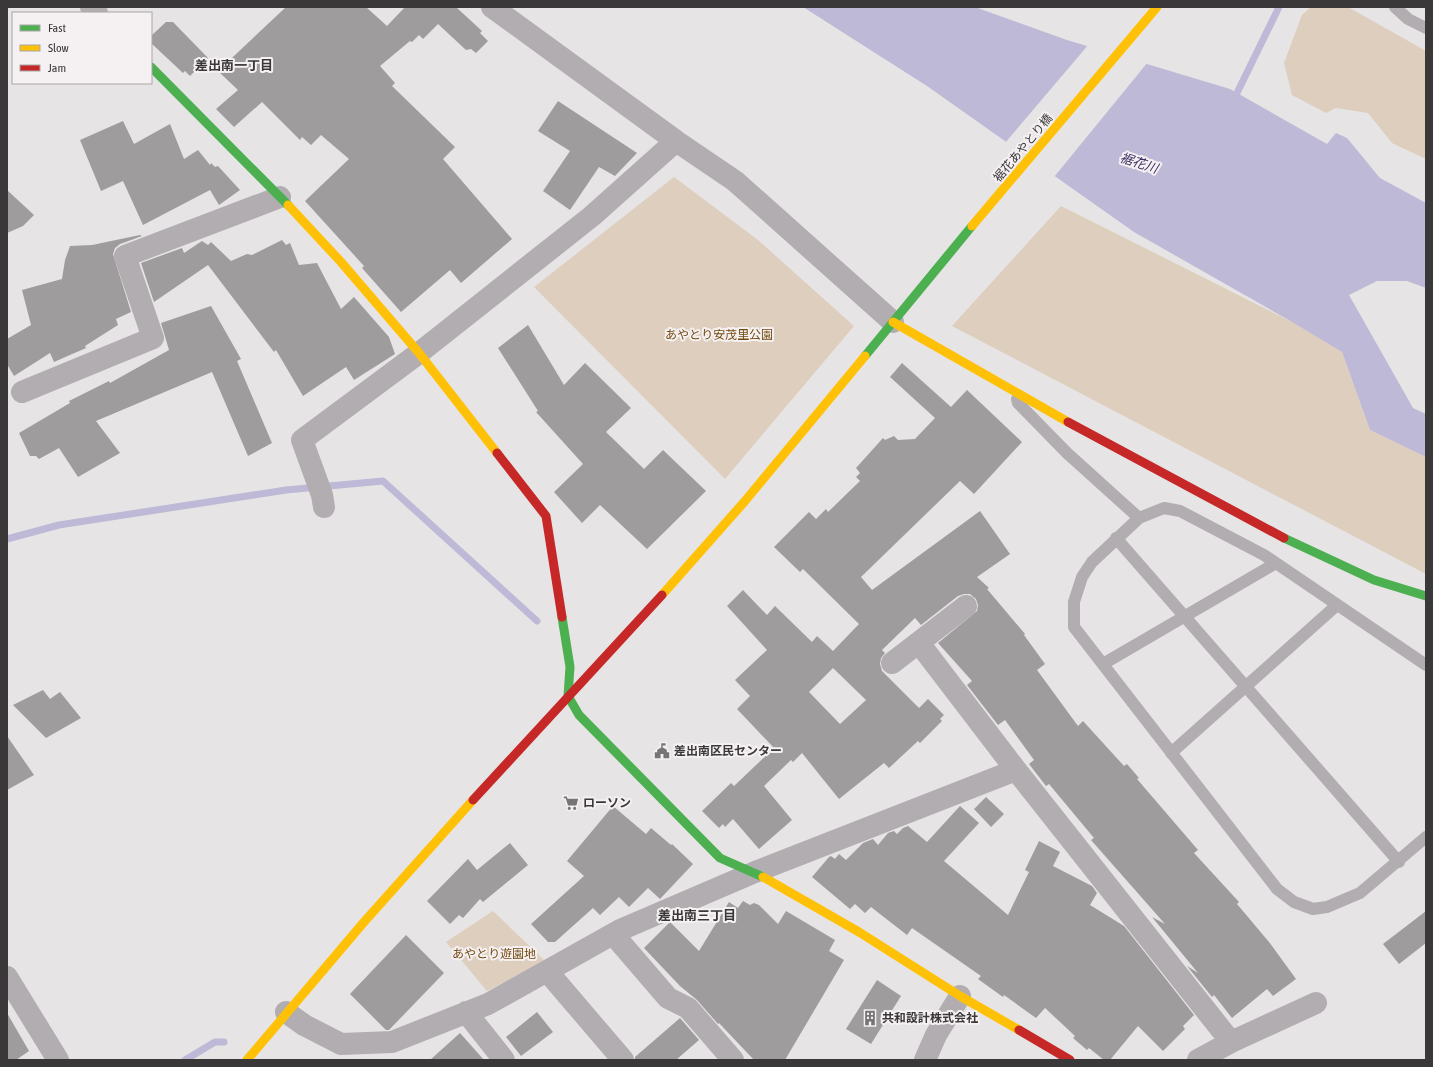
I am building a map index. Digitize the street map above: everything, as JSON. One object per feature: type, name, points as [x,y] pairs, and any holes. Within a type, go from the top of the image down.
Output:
[{"type":"street","points":[[492,7],[676,141],[735,181],[893,322],[1141,463],[1285,538],[1346,568],[1426,596]]},
{"type":"street","name":"裾花あやとり橋","points":[[246,1060],[375,910],[682,572],[799,437],[907,304],[1157,7]]},
{"type":"street","points":[[152,68],[280,197],[341,262],[419,353],[546,516],[570,667],[568,696],[579,715],[720,858],[754,872],[859,932],[960,996],[1070,1060]]},
{"type":"street","points":[[321,494],[302,440],[419,353],[592,216],[676,141]]},
{"type":"street","points":[[22,392],[153,338],[124,256],[280,197]]},
{"type":"street","points":[[892,663],[966,606]]},
{"type":"street","points":[[919,643],[1016,770],[1231,1042]]},
{"type":"street","points":[[286,1012],[304,1025],[341,1044],[392,1042],[488,1004],[613,934],[754,872],[1016,770]]},
{"type":"street","points":[[613,934],[668,998],[688,1008],[733,1060]]},
{"type":"street","points":[[547,971],[623,1060]]},
{"type":"street","points":[[7,977],[58,1060]]},
{"type":"street","points":[[924,1060],[936,1035],[960,996]]},
{"type":"street","points":[[1198,1060],[1231,1042],[1316,1003]]},
{"type":"street","points":[[466,1012],[504,1060]]},
{"type":"lane","points":[[1395,7],[1408,19],[1426,28]]},
{"type":"lane","points":[[1014,391],[1018,403],[1062,448],[1139,518]]},
{"type":"lane","points":[[1426,665],[1264,555],[1180,511],[1164,508],[1139,518],[1092,562],[1082,577],[1074,602],[1074,628],[1278,889],[1294,902],[1313,909],[1327,907],[1360,894],[1399,862],[1426,837]]},
{"type":"lane","points":[[1116,538],[1246,685],[1399,862]]},
{"type":"lane","points":[[1103,664],[1186,617],[1276,563]]},
{"type":"lane","points":[[1172,753],[1246,685],[1337,605]]},
{"type":"green space","points":[[1311,7],[1348,7],[1426,51],[1426,159],[1392,143],[1368,113],[1336,108],[1326,113],[1292,95],[1284,63],[1302,15]]},
{"type":"green space","name":"あやとり安茂里公園","points":[[674,177],[758,240],[854,326],[725,479],[534,287]]},
{"type":"green space","points":[[1061,206],[1292,322],[1342,352],[1370,430],[1426,457],[1426,574],[952,326]]},
{"type":"green space","name":"あやとり遊園地","points":[[493,911],[545,961],[487,991],[446,942]]},
{"type":"water","name":"裾花川","points":[[803,7],[975,7],[1067,40],[1230,89],[1327,144],[1336,133],[1347,138],[1380,178],[1426,203],[1426,288],[1407,281],[1377,281],[1349,295],[1413,408],[1426,414],[1426,457],[1370,430],[1342,352],[1134,232],[927,86]]},
{"type":"pier","points":[[1089,44],[1148,62],[1054,177],[1005,143]]},
{"type":"building","points":[[286,7],[366,7],[387,26],[405,7],[456,7],[482,31],[480,33],[488,41],[476,53],[471,49],[466,50],[438,24],[423,39],[419,35],[380,66],[395,83],[392,86],[455,147],[443,159],[512,239],[461,283],[450,270],[401,312],[362,268],[364,266],[305,201],[349,159],[321,135],[311,145],[302,137],[300,140],[262,102],[234,127],[216,109],[238,90],[218,71]]},
{"type":"building","points":[[166,22],[173,22],[208,58],[190,76],[185,71],[183,73],[152,44],[152,35]]},
{"type":"building","points":[[558,101],[637,153],[615,176],[599,167],[570,210],[543,191],[570,151],[538,131]]},
{"type":"building","points":[[123,121],[134,144],[170,124],[184,159],[198,150],[210,165],[211,163],[215,167],[218,166],[240,190],[219,205],[210,190],[143,225],[123,181],[101,191],[80,140]]},
{"type":"building","points":[[7,190],[34,215],[23,226],[7,233]]},
{"type":"building","points":[[140,235],[142,236],[120,244],[115,248],[113,254],[131,312],[116,319],[118,325],[85,346],[86,348],[54,362],[50,353],[14,376],[7,364],[7,339],[31,325],[22,290],[62,279],[65,260],[70,246],[92,245]]},
{"type":"building","points":[[282,240],[286,245],[290,243],[299,265],[317,263],[341,309],[354,297],[389,337],[395,354],[354,380],[346,367],[303,396],[276,350],[274,352],[208,265],[154,302],[141,263],[182,248],[184,253],[202,241],[208,245],[211,242],[231,261],[247,254],[252,255]]},
{"type":"building","points":[[211,306],[241,359],[237,361],[272,443],[248,456],[212,372],[96,421],[120,453],[78,477],[59,448],[39,459],[36,456],[30,456],[19,433],[70,403],[69,401],[109,381],[110,383],[169,350],[161,323]]},
{"type":"building","points":[[528,325],[564,385],[585,363],[631,408],[606,432],[644,469],[663,450],[706,491],[647,549],[600,505],[582,523],[554,492],[583,464],[536,412],[538,411],[498,348]]},
{"type":"building","points":[[902,363],[951,407],[967,390],[1022,442],[974,494],[960,481],[861,577],[872,590],[980,511],[1010,554],[977,577],[989,588],[987,589],[1025,634],[1024,635],[1045,664],[1037,670],[1078,726],[1083,721],[1124,766],[1127,764],[1139,778],[1137,779],[1198,850],[1194,853],[1239,902],[1237,904],[1269,942],[1296,979],[1273,996],[1267,989],[1232,1018],[1214,995],[1212,997],[1187,966],[1198,973],[1152,917],[1165,924],[1091,840],[1094,838],[1049,784],[1046,786],[1029,764],[1034,760],[1005,720],[998,725],[967,685],[972,681],[938,643],[977,611],[978,605],[976,599],[970,594],[958,596],[921,625],[915,618],[882,650],[885,653],[881,658],[880,664],[882,671],[919,708],[928,699],[944,715],[940,719],[942,721],[920,743],[918,741],[889,768],[884,763],[839,799],[802,753],[793,762],[791,760],[764,786],[792,820],[759,849],[733,819],[725,827],[723,824],[719,828],[702,811],[731,783],[734,786],[774,748],[737,709],[750,696],[735,680],[767,650],[727,606],[743,590],[767,615],[775,606],[812,642],[817,636],[833,651],[859,624],[803,569],[800,572],[774,547],[809,512],[816,519],[826,509],[828,512],[860,481],[856,477],[860,473],[856,468],[883,438],[885,440],[894,436],[898,440],[915,439],[935,418],[890,377]],"holes":[[[833,668],[866,700],[840,724],[809,692]]]},
{"type":"building","points":[[43,690],[50,699],[60,692],[81,718],[46,738],[13,705]]},
{"type":"building","points":[[7,736],[34,775],[7,790]]},
{"type":"building","points":[[986,797],[1004,814],[991,827],[974,809]]},
{"type":"building","points":[[613,806],[646,834],[651,828],[671,845],[672,844],[693,864],[660,899],[648,888],[629,907],[619,897],[600,915],[593,908],[555,942],[548,942],[531,924],[584,876],[567,861]]},
{"type":"building","points":[[960,806],[979,823],[944,861],[1008,915],[1029,872],[1025,870],[1039,841],[1060,852],[1053,866],[1092,886],[1097,893],[1090,905],[1124,926],[1194,1015],[1183,1026],[1185,1029],[1163,1051],[1138,1026],[1110,1060],[1104,1060],[1089,1048],[1087,1050],[1073,1038],[1075,1036],[1045,1008],[1036,1018],[1004,995],[1003,997],[978,979],[981,976],[912,928],[907,935],[871,907],[865,913],[855,904],[850,909],[812,877],[829,857],[831,856],[835,859],[839,854],[846,860],[863,843],[873,839],[878,845],[888,833],[894,831],[897,834],[903,828],[908,826],[927,842]]},
{"type":"building","points":[[510,843],[528,865],[483,902],[480,899],[463,918],[459,915],[450,924],[427,901],[468,859],[477,870]]},
{"type":"building","points":[[743,901],[750,905],[754,903],[759,905],[778,924],[786,911],[835,940],[829,951],[844,960],[785,1060],[754,1060],[719,1023],[718,1024],[697,1000],[680,986],[644,948],[670,922],[699,951],[729,902],[738,908]]},
{"type":"building","points":[[1426,911],[1426,943],[1399,964],[1383,944]]},
{"type":"building","points":[[406,935],[444,973],[389,1030],[386,1030],[350,994]]},
{"type":"building","name":"共和設計株式会社","points":[[877,980],[901,996],[871,1044],[846,1029]]},
{"type":"building","points":[[537,1012],[553,1032],[521,1056],[506,1037]]},
{"type":"building","points":[[7,1013],[29,1051],[16,1060],[7,1060]]},
{"type":"building","points":[[680,1018],[699,1040],[676,1060],[635,1060],[635,1057]]},
{"type":"building","points":[[460,1033],[484,1060],[430,1060]]},
{"type":"waterway","points":[[1237,93],[1279,7]]},
{"type":"waterway","points":[[7,539],[59,525],[286,490],[383,481],[537,621]]},
{"type":"waterway","points":[[185,1060],[215,1042],[224,1042]]},
{"type":"traffic: fast","points":[[152,68],[288,205]]},
{"type":"traffic: fast","points":[[865,356],[972,226]]},
{"type":"traffic: fast","points":[[1284,538],[1374,580],[1426,596]]},
{"type":"traffic: fast","points":[[562,617],[570,667],[568,696],[579,715],[720,858],[763,877]]},
{"type":"traffic: slow","points":[[972,226],[1157,7]]},
{"type":"traffic: slow","points":[[288,205],[341,262],[419,353],[497,453]]},
{"type":"traffic: slow","points":[[893,322],[1068,422]]},
{"type":"traffic: slow","points":[[662,595],[745,501],[865,356]]},
{"type":"traffic: slow","points":[[247,1060],[364,922],[473,800]]},
{"type":"traffic: slow","points":[[763,877],[859,932],[960,996],[1019,1030]]},
{"type":"traffic: jam","points":[[1068,422],[1284,538]]},
{"type":"traffic: jam","points":[[497,453],[546,516],[562,617]]},
{"type":"traffic: jam","points":[[473,800],[662,595]]},
{"type":"traffic: jam","points":[[1019,1030],[1070,1060]]},
{"type":"place","name":"差出南区民センター","points":[[662,751]]},
{"type":"place","name":"ローソン","points":[[571,803]]},
{"type":"place","name":"共和設計株式会社","points":[[870,1018]]},
{"type":"district","name":"差出南一丁目","points":[[234,65]]},
{"type":"district","name":"差出南三丁目","points":[[697,915]]}]
